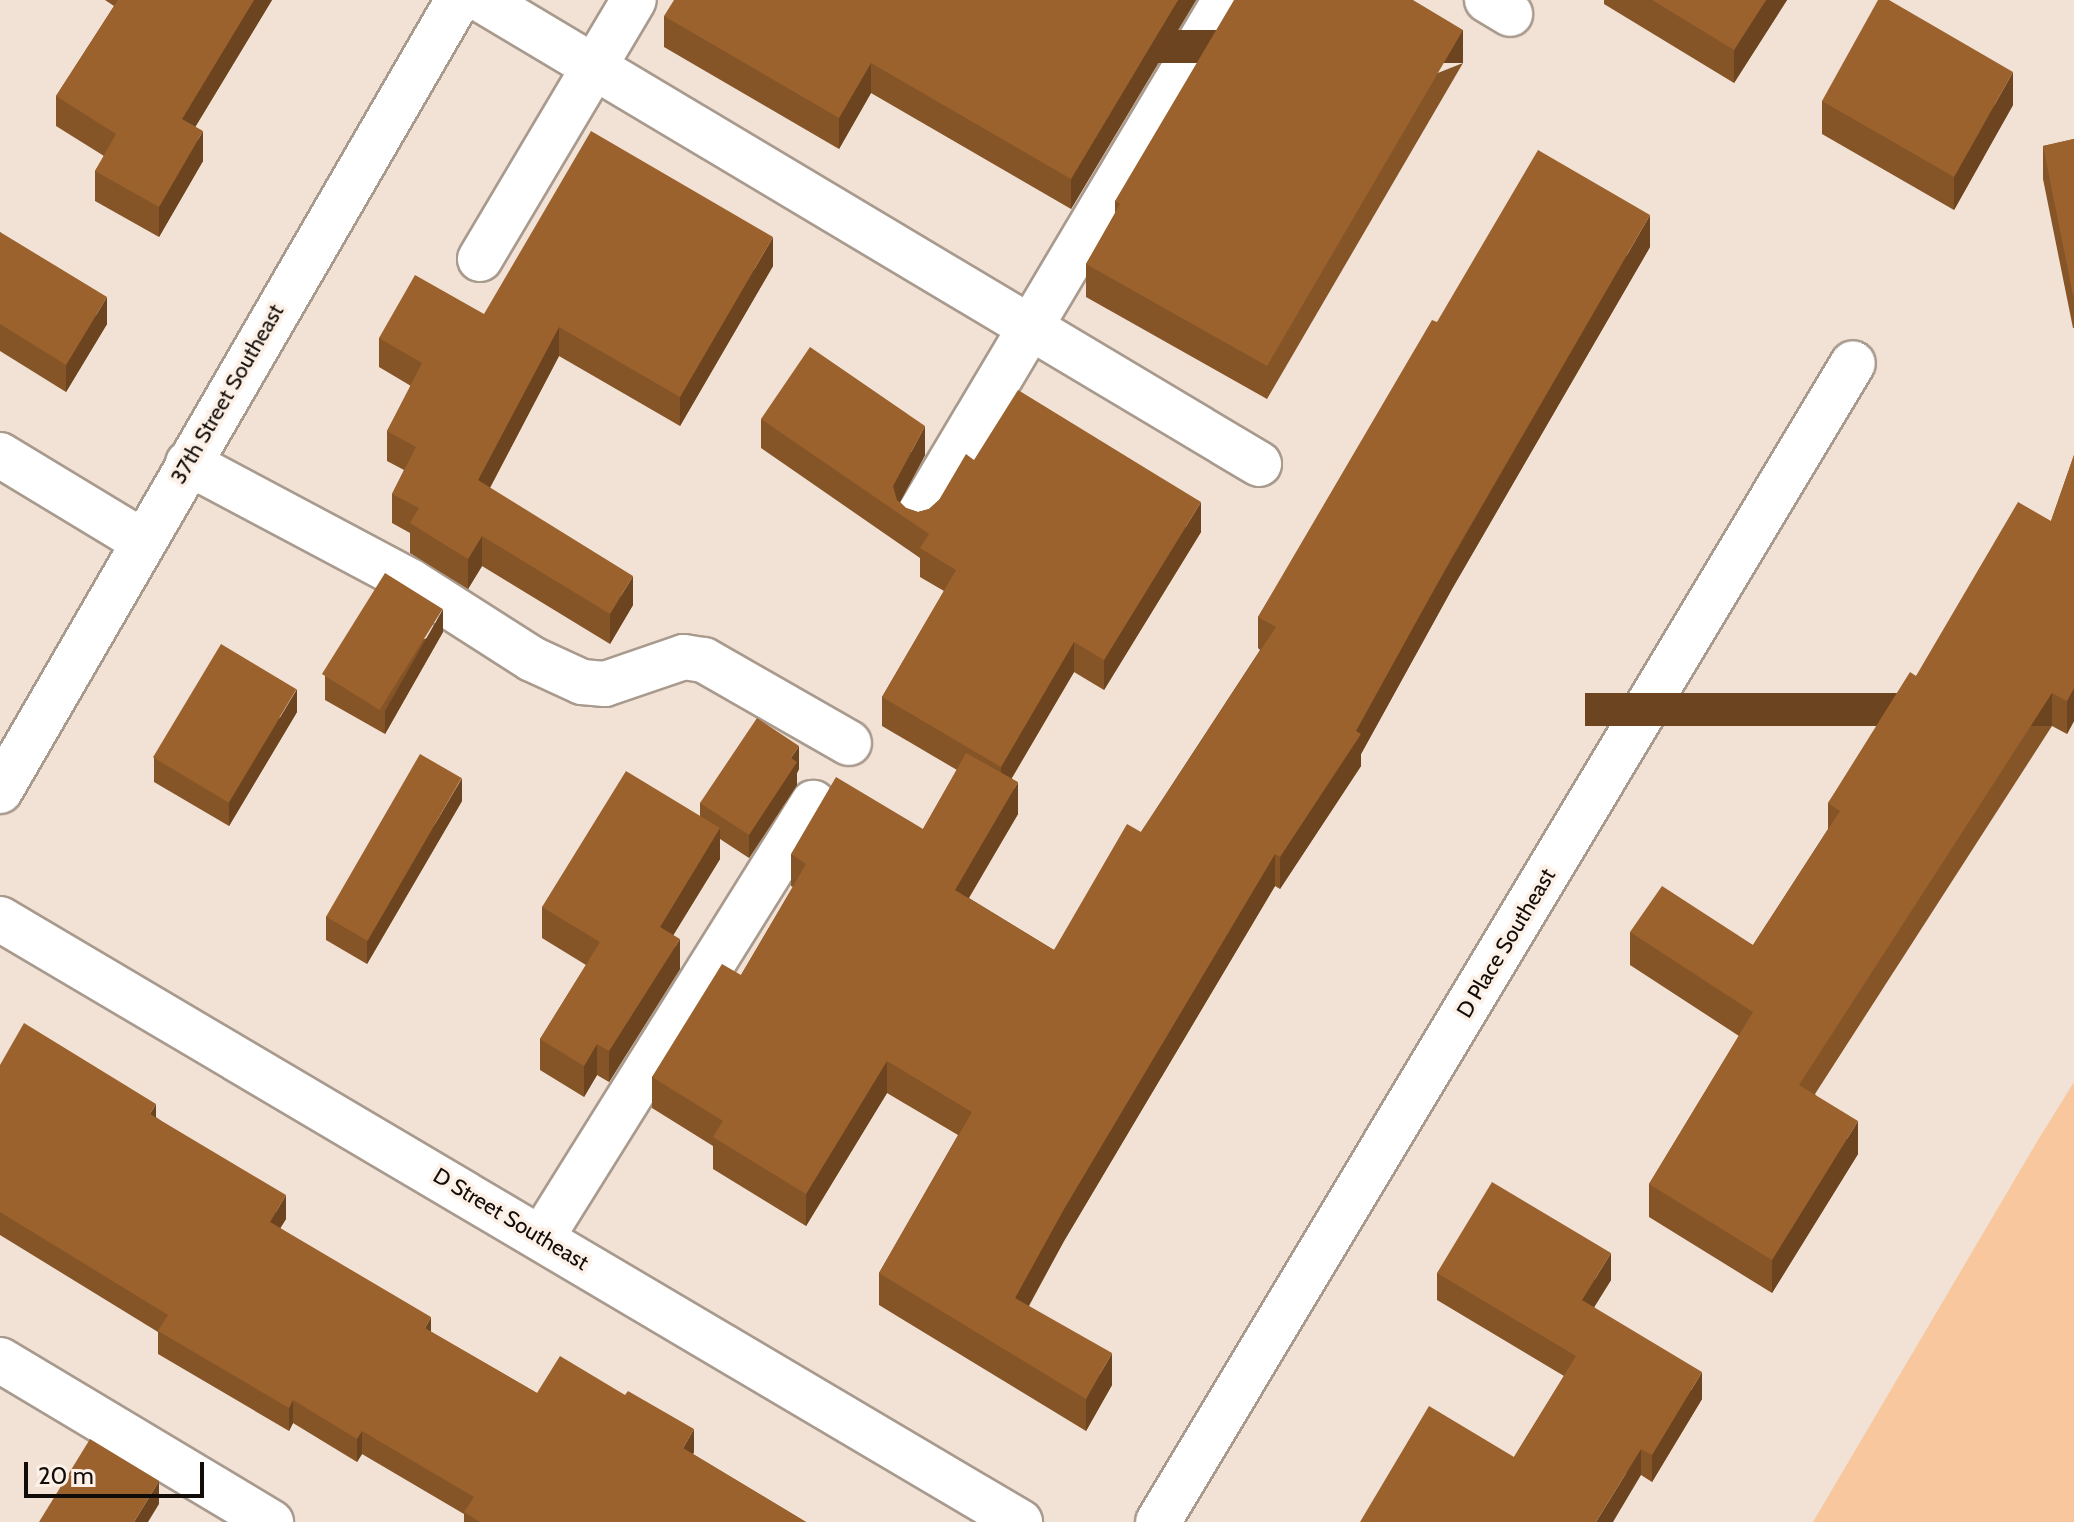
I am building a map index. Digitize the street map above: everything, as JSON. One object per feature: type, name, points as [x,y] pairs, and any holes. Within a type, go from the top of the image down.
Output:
[{"type":"street","name":"37th Street Southeast","points":[[0,791],[458,0]]},
{"type":"street","points":[[482,0],[1259,464]]},
{"type":"street","points":[[480,259],[634,0]]},
{"type":"street","points":[[918,516],[1225,0]]},
{"type":"street","name":"D Place Southeast","points":[[1158,1522],[1853,363]]},
{"type":"street","points":[[0,455],[142,541]]},
{"type":"street","points":[[188,463],[410,581],[532,659],[582,682],[605,684],[684,657],[704,660],[849,743]]},
{"type":"street","points":[[542,1237],[813,803]]},
{"type":"street","name":"D Street Southeast","points":[[0,919],[1020,1522]]},
{"type":"street","points":[[0,1360],[271,1522]]},
{"type":"shaded area","points":[[2074,1082],[2074,1522],[1813,1522],[2038,1140]]},
{"type":"building","points":[[118,0],[254,0],[182,119],[203,131],[159,207],[95,171],[116,134],[56,96]]},
{"type":"building","points":[[674,0],[1178,0],[1071,179],[871,63],[839,118],[664,16]]},
{"type":"building","points":[[1234,0],[1413,0],[1463,30],[1267,366],[1086,264],[1120,204],[1115,201]]},
{"type":"building","points":[[1652,0],[1766,0],[1734,50]]},
{"type":"building","points":[[1878,0],[1889,0],[2013,72],[1954,177],[1822,101]]},
{"type":"building","points":[[591,131],[773,237],[680,397],[559,327],[478,480],[633,576],[610,614],[482,536],[468,559],[410,523],[419,508],[392,494],[416,447],[387,431],[422,363],[379,338],[415,275],[484,314]]},
{"type":"building","points":[[2074,139],[2074,295],[2073,295],[2043,146]]},
{"type":"building","points":[[1538,150],[1650,215],[1452,557],[1356,731],[1361,734],[1280,857],[1275,854],[1064,1209],[1015,1298],[1112,1353],[1086,1399],[879,1273],[972,1112],[887,1061],[806,1194],[713,1137],[723,1121],[652,1077],[722,964],[741,975],[806,864],[791,854],[836,777],[923,829],[966,753],[1018,782],[955,890],[1054,950],[1127,824],[1141,832],[1276,627],[1258,617],[1432,320],[1437,322]]},
{"type":"building","points":[[0,232],[107,297],[66,365],[0,324]]},
{"type":"building","points":[[810,347],[925,426],[893,486],[897,500],[906,508],[918,512],[929,509],[939,500],[966,454],[974,460],[1018,390],[1201,502],[1104,660],[1074,642],[1001,767],[882,697],[956,570],[920,548],[929,534],[761,419]]},
{"type":"building","points":[[2074,455],[2074,688],[2067,701],[2052,693],[1799,1085],[1858,1121],[1772,1260],[1649,1184],[1753,1012],[1630,932],[1662,886],[1753,945],[1840,811],[1828,803],[1910,672],[1916,676],[2018,502],[2051,521]]},
{"type":"building","points":[[385,573],[443,609],[380,710],[322,674]]},
{"type":"building","points":[[221,644],[296,689],[228,802],[153,757]]},
{"type":"building","points":[[757,718],[799,746],[791,758],[797,762],[749,835],[700,803]]},
{"type":"building","points":[[420,754],[462,778],[368,941],[326,917]]},
{"type":"building","points":[[626,771],[720,828],[660,927],[680,939],[609,1051],[597,1044],[584,1066],[540,1039],[600,942],[542,907]]},
{"type":"building","points":[[24,1023],[156,1104],[150,1114],[286,1195],[270,1222],[431,1317],[425,1328],[537,1393],[560,1356],[625,1395],[628,1391],[694,1429],[683,1448],[806,1522],[480,1522],[464,1512],[474,1497],[362,1431],[357,1439],[293,1400],[289,1408],[158,1331],[168,1315],[0,1212],[0,1065]]},
{"type":"building","points":[[1492,1182],[1611,1253],[1582,1300],[1702,1372],[1652,1455],[1641,1449],[1596,1522],[1360,1522],[1429,1406],[1514,1457],[1576,1356],[1437,1273]]},
{"type":"building","points":[[90,1439],[159,1481],[134,1522],[39,1522]]}]
